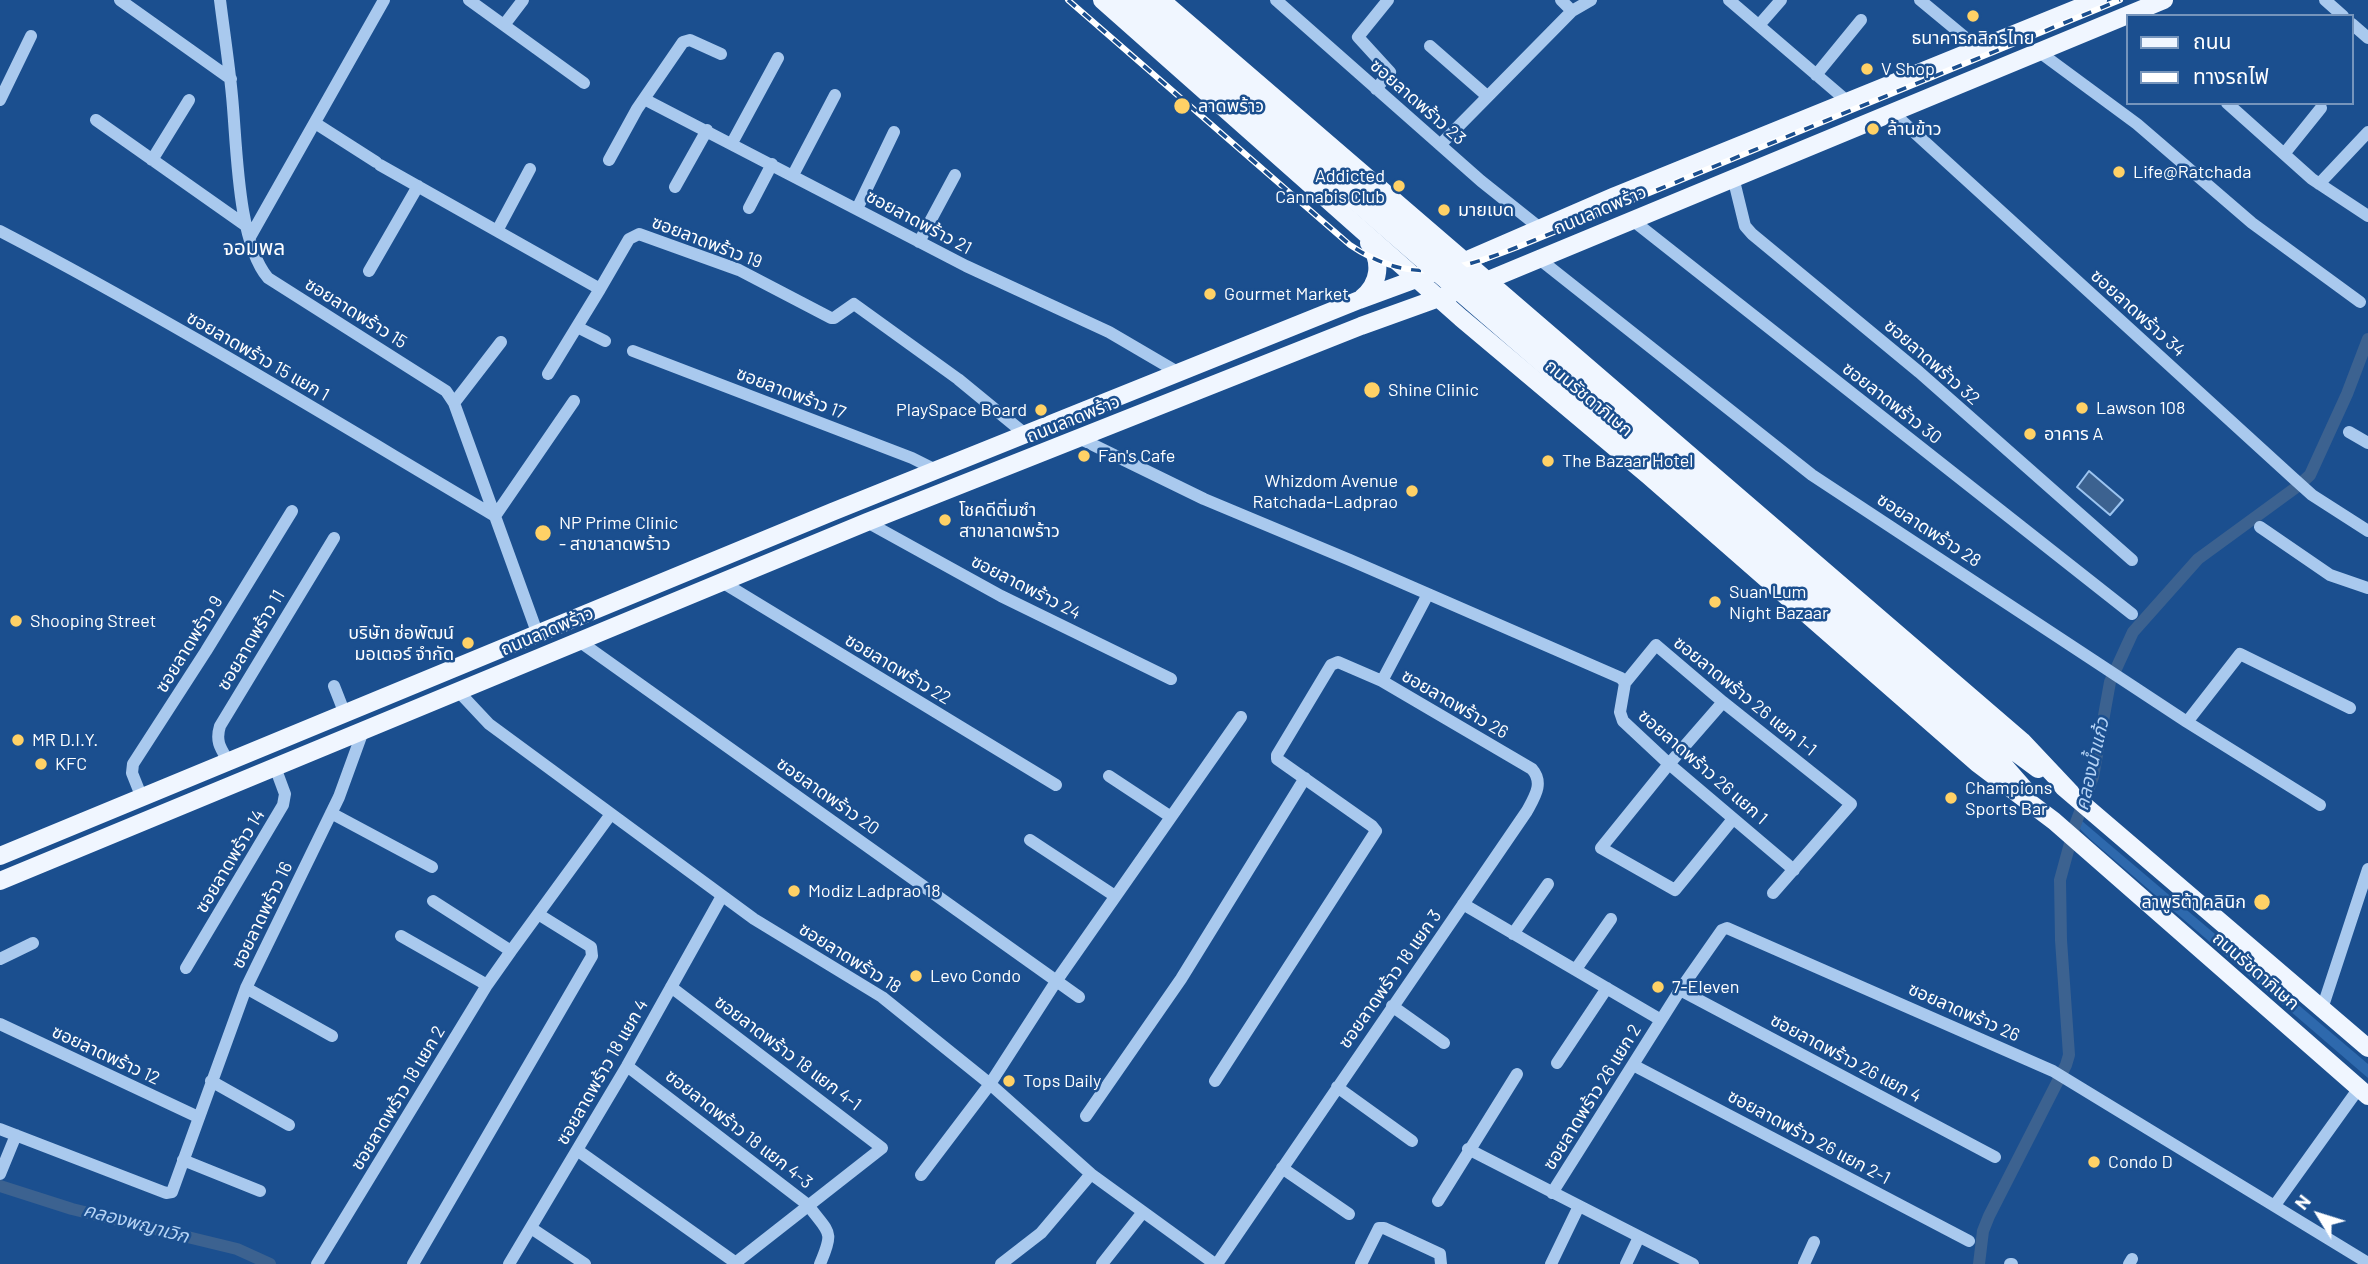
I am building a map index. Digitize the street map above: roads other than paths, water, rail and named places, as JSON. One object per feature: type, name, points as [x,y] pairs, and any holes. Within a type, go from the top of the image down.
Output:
[{"type":"main road","name":"ถนนรัชดาภิเษก","points":[[1102,0],[1437,297],[1706,526],[1977,763],[2054,821],[2364,1092]]},
{"type":"main road","name":"ถนนรัชดาภิเษก","points":[[1123,0],[1933,692],[2074,796],[2368,1048]]},
{"type":"main road","name":"ถนนรัชดาภิเษก","points":[[1143,0],[1933,692],[2054,821]]},
{"type":"main road","name":"ถนนรัชดาภิเษก","points":[[1161,0],[2022,741],[2074,796]]},
{"type":"main road","name":"ถนนลาดพร้าว","points":[[0,856],[936,470],[1359,300],[1465,261],[1847,101],[2098,0]]},
{"type":"main road","name":"ถนนลาดพร้าว","points":[[2130,14],[2164,0]]},
{"type":"main road","name":"ถนนลาดพร้าว","points":[[0,881],[867,522],[1437,297],[1486,281],[2126,16]]},
{"type":"main road","points":[[1168,59],[1182,62],[1193,49],[1195,42],[1190,25]]},
{"type":"main road","points":[[1237,119],[1254,127],[1259,126],[1272,109],[1268,92]]},
{"type":"main road","points":[[1359,300],[1375,283],[1378,270],[1378,258],[1360,230]]},
{"type":"main road","points":[[1616,449],[1613,435],[1623,418],[1629,415],[1643,416]]},
{"type":"main road","points":[[1706,526],[1703,505],[1717,492],[1734,494]]},
{"type":"main road","points":[[572,620],[579,640]]},
{"type":"main road","points":[[538,635],[544,655]]},
{"type":"street","points":[[120,0],[231,79]]},
{"type":"street","name":"ซอยลาดพร้าว 15","points":[[220,0],[248,231],[254,258],[268,278],[443,387],[454,403],[538,635]]},
{"type":"street","points":[[96,120],[248,231],[315,123],[384,0]]},
{"type":"street","points":[[469,0],[584,83]]},
{"type":"street","points":[[504,26],[523,0]]},
{"type":"street","name":"ซอยลาดพร้าว 23","points":[[1276,0],[1440,145],[1540,228]]},
{"type":"street","points":[[1376,89],[1390,72],[1357,37],[1388,0]]},
{"type":"street","points":[[1561,0],[1572,11]]},
{"type":"street","points":[[1440,145],[1572,11],[1591,0]]},
{"type":"street","points":[[1729,0],[1847,101]]},
{"type":"street","points":[[1760,24],[1782,0]]},
{"type":"street","points":[[1920,0],[1978,48]]},
{"type":"street","points":[[2325,0],[2341,14]]},
{"type":"street","points":[[1816,75],[1861,20]]},
{"type":"street","points":[[2354,26],[2368,38]]},
{"type":"street","points":[[0,100],[31,36]]},
{"type":"street","points":[[609,160],[644,99],[686,41],[690,40],[721,54]]},
{"type":"street","points":[[1430,46],[1487,96]]},
{"type":"street","points":[[2038,51],[2137,124],[2252,223],[2360,302]]},
{"type":"street","points":[[732,144],[778,58]]},
{"type":"street","points":[[793,175],[835,95]]},
{"type":"street","name":"ซอยลาดพร้าว 21","points":[[644,99],[966,266],[1109,332],[1179,373]]},
{"type":"street","points":[[152,160],[189,100]]},
{"type":"street","points":[[2229,105],[2319,184],[2368,216]]},
{"type":"street","points":[[2284,154],[2321,108]]},
{"type":"street","name":"ซอยลาดพร้าว 34","points":[[1892,112],[2312,495],[2368,531]]},
{"type":"street","points":[[315,123],[378,164],[600,289],[548,374]]},
{"type":"street","points":[[675,187],[706,130]]},
{"type":"street","points":[[857,209],[894,132]]},
{"type":"street","points":[[2319,184],[2368,132]]},
{"type":"street","points":[[749,208],[772,164]]},
{"type":"street","points":[[497,231],[530,169]]},
{"type":"street","points":[[919,242],[955,175]]},
{"type":"street","name":"ซอยลาดพร้าว 32","points":[[1733,177],[1745,226],[1752,234],[1919,372],[2132,560]]},
{"type":"street","points":[[369,271],[418,187]]},
{"type":"street","name":"ซอยลาดพร้าว 30","points":[[1631,219],[2132,614]]},
{"type":"street","name":"ซอยลาดพร้าว 15 แยก 1","points":[[0,231],[214,350],[495,516]]},
{"type":"street","name":"ซอยลาดพร้าว 19","points":[[600,289],[629,239],[639,234],[739,271],[831,318],[854,304],[958,379],[1025,434]]},
{"type":"street","name":"ซอยลาดพร้าว 28","points":[[1538,258],[1812,475],[2187,722],[2320,805]]},
{"type":"street","points":[[577,327],[605,341]]},
{"type":"street","points":[[454,403],[501,342]]},
{"type":"street","name":"ซอยลาดพร้าว 17","points":[[633,351],[912,458],[936,470]]},
{"type":"street","points":[[495,516],[575,401]]},
{"type":"street","points":[[2349,432],[2368,443]]},
{"type":"street","points":[[1081,439],[1204,499],[1621,678],[1625,683]]},
{"type":"street","name":"ซอยลาดพร้าว 9","points":[[142,798],[132,773],[133,764],[292,511]]},
{"type":"street","name":"ซอยลาดพร้าว 24","points":[[867,522],[1001,596],[1171,679]]},
{"type":"street","points":[[2260,527],[2330,575],[2368,588]]},
{"type":"street","name":"ซอยลาดพร้าว 11","points":[[229,762],[218,745],[220,726],[334,537]]},
{"type":"street","name":"ซอยลาดพร้าว 22","points":[[722,582],[1056,785]]},
{"type":"street","name":"ซอยลาดพร้าว 26","points":[[1428,594],[1382,681],[1532,769],[1538,776],[1539,784],[1527,811],[1463,904]]},
{"type":"street","name":"ซอยลาดพร้าว 20","points":[[579,640],[1079,997]]},
{"type":"street","name":"ซอยลาดพร้าว 26 แยก 1-1","points":[[1625,683],[1656,645],[1851,804],[1794,870]]},
{"type":"street","points":[[2187,722],[2240,654],[2350,708]]},
{"type":"street","points":[[1215,1081],[1376,831],[1305,778],[1278,762],[1277,755],[1331,665],[1338,662],[1382,681]]},
{"type":"street","name":"ซอยลาดพร้าว 26 แยก 1","points":[[1625,683],[1621,717],[1669,764],[1794,870]]},
{"type":"street","points":[[334,686],[345,715]]},
{"type":"street","name":"ซอยลาดพร้าว 18","points":[[458,691],[489,724],[754,919],[882,996],[990,1084],[1091,1174],[1216,1264]]},
{"type":"street","points":[[1723,702],[1601,849],[1675,890],[1733,819]]},
{"type":"street","points":[[921,1175],[990,1084],[1057,980],[1241,717]]},
{"type":"street","name":"ซอยลาดพร้าว 16","points":[[16,1135],[166,1193],[172,1192],[246,988],[331,813],[363,731]]},
{"type":"street","name":"ซอยลาดพร้าว 14","points":[[186,968],[283,805],[285,794],[275,767]]},
{"type":"street","points":[[1109,776],[1171,817]]},
{"type":"street","points":[[1086,1116],[1181,979],[1305,778]]},
{"type":"street","points":[[331,813],[432,867]]},
{"type":"street","name":"ซอยลาดพร้าว 18 แยก 2","points":[[317,1264],[487,985],[611,814]]},
{"type":"street","points":[[1030,841],[1115,896]]},
{"type":"street","points":[[2322,1009],[2368,869]]},
{"type":"street","points":[[1773,893],[1794,870]]},
{"type":"street","points":[[1513,934],[1548,884]]},
{"type":"street","name":"ซอยลาดพร้าว 18 แยก 4","points":[[509,1264],[627,1066],[722,895]]},
{"type":"street","points":[[433,901],[511,951]]},
{"type":"street","name":"ซอยลาดพร้าว 18 แยก 3","points":[[1216,1264],[1463,904],[1661,1020]]},
{"type":"street","points":[[413,1264],[592,956],[591,947],[538,914]]},
{"type":"street","points":[[1576,968],[1611,919]]},
{"type":"street","name":"ซอยลาดพร้าว 26","points":[[1661,1020],[1727,928],[2053,1071],[2368,1263]]},
{"type":"street","points":[[401,936],[487,985]]},
{"type":"street","points":[[0,959],[33,943]]},
{"type":"street","name":"ซอยลาดพร้าว 18 แยก 4-1","points":[[671,986],[882,1148],[808,1205]]},
{"type":"street","points":[[246,988],[332,1036]]},
{"type":"street","points":[[1557,1063],[1607,988]]},
{"type":"street","name":"ซอยลาดพร้าว 26 แยก 4","points":[[1680,990],[1995,1157]]},
{"type":"street","points":[[1392,1006],[1444,1043]]},
{"type":"street","name":"ซอยลาดพร้าว 26 แยก 2","points":[[1552,1193],[1661,1020]]},
{"type":"street","name":"ซอยลาดพร้าว 12","points":[[0,1024],[198,1117]]},
{"type":"street","name":"ซอยลาดพร้าว 26 แยก 2-1","points":[[1633,1065],[1969,1241]]},
{"type":"street","name":"ซอยลาดพร้าว 18 แยก 4-3","points":[[627,1066],[808,1205],[829,1233],[830,1239],[820,1264]]},
{"type":"street","points":[[1438,1201],[1517,1074]]},
{"type":"street","points":[[211,1081],[289,1125]]},
{"type":"street","points":[[1337,1087],[1412,1141]]},
{"type":"street","points":[[2274,1205],[2364,1092]]},
{"type":"street","points":[[0,1129],[16,1135],[0,1173]]},
{"type":"street","points":[[1468,1149],[1693,1264]]},
{"type":"street","points":[[577,1150],[735,1263],[808,1205]]},
{"type":"street","points":[[183,1160],[260,1191]]},
{"type":"street","points":[[1282,1168],[1349,1214]]},
{"type":"street","points":[[1001,1264],[1041,1233],[1091,1174]]},
{"type":"street","points":[[1551,1264],[1579,1206]]},
{"type":"street","points":[[1102,1264],[1143,1212]]},
{"type":"street","points":[[531,1228],[585,1264]]},
{"type":"street","points":[[1361,1264],[1379,1228],[1384,1228],[1440,1254],[1441,1264]]},
{"type":"street","points":[[1626,1264],[1639,1237]]},
{"type":"street","points":[[1804,1264],[1814,1242]]},
{"type":"waterway","name":"คลองน้ำแก้ว","points":[[1979,1264],[1983,1231],[1989,1216],[2069,1055],[2060,880],[2075,825],[2093,777],[2110,682],[2133,632],[2198,559],[2310,475],[2347,394],[2368,339]]},
{"type":"waterway","name":"คลองพญาเวิก","points":[[0,1186],[72,1209],[237,1249],[270,1264]]},
{"type":"railway","points":[[1068,0],[1350,245],[1372,258],[1414,270],[1454,267],[1520,246],[2120,0]]},
{"type":"place","name":"ธนาคารกสิกรไทย","points":[[1973,16]]},
{"type":"place","name":"V Shop","points":[[1867,69]]},
{"type":"place","name":"ลาดพร้าว","points":[[1182,106]]},
{"type":"place","name":"ล้านข้าว","points":[[1873,129]]},
{"type":"place","name":"Life@Ratchada","points":[[2119,172]]},
{"type":"place","name":"Addicted Cannabis Club","points":[[1399,186]]},
{"type":"place","name":"มายเบด","points":[[1444,210]]},
{"type":"place","name":"Gourmet Market","points":[[1210,294]]},
{"type":"place","name":"Shine Clinic","points":[[1372,390]]},
{"type":"place","name":"Lawson 108","points":[[2082,408]]},
{"type":"place","name":"PlaySpace Board","points":[[1041,410]]},
{"type":"place","name":"อาคาร A","points":[[2030,434]]},
{"type":"place","name":"Fan's Cafe","points":[[1084,456]]},
{"type":"place","name":"The Bazaar Hotel","points":[[1548,461]]},
{"type":"place","name":"Whizdom Avenue Ratchada-Ladprao","points":[[1412,491]]},
{"type":"place","name":"โชคดีติ่มซำ สาขาลาดพร้าว","points":[[945,520]]},
{"type":"place","name":"NP Prime Clinic - สาขาลาดพร้าว","points":[[543,533]]},
{"type":"place","name":"Suan Lum Night Bazaar","points":[[1715,602]]},
{"type":"place","name":"Shooping Street","points":[[16,621]]},
{"type":"place","name":"บริษัท ช่อพัฒน์ มอเตอร์ จำกัด","points":[[468,643]]},
{"type":"place","name":"MR D.I.Y.","points":[[18,740]]},
{"type":"place","name":"KFC","points":[[41,764]]},
{"type":"place","name":"Champions Sports Bar","points":[[1951,798]]},
{"type":"place","name":"Modiz Ladprao 18","points":[[794,891]]},
{"type":"place","name":"ลาพูริต้า คลินิก","points":[[2262,902]]},
{"type":"place","name":"Levo Condo","points":[[916,976]]},
{"type":"place","name":"7-Eleven","points":[[1658,987]]},
{"type":"place","name":"Tops Daily","points":[[1009,1081]]},
{"type":"place","name":"Condo D","points":[[2094,1162]]},
{"type":"district","name":"จอมพล","points":[[254,248]]}]
